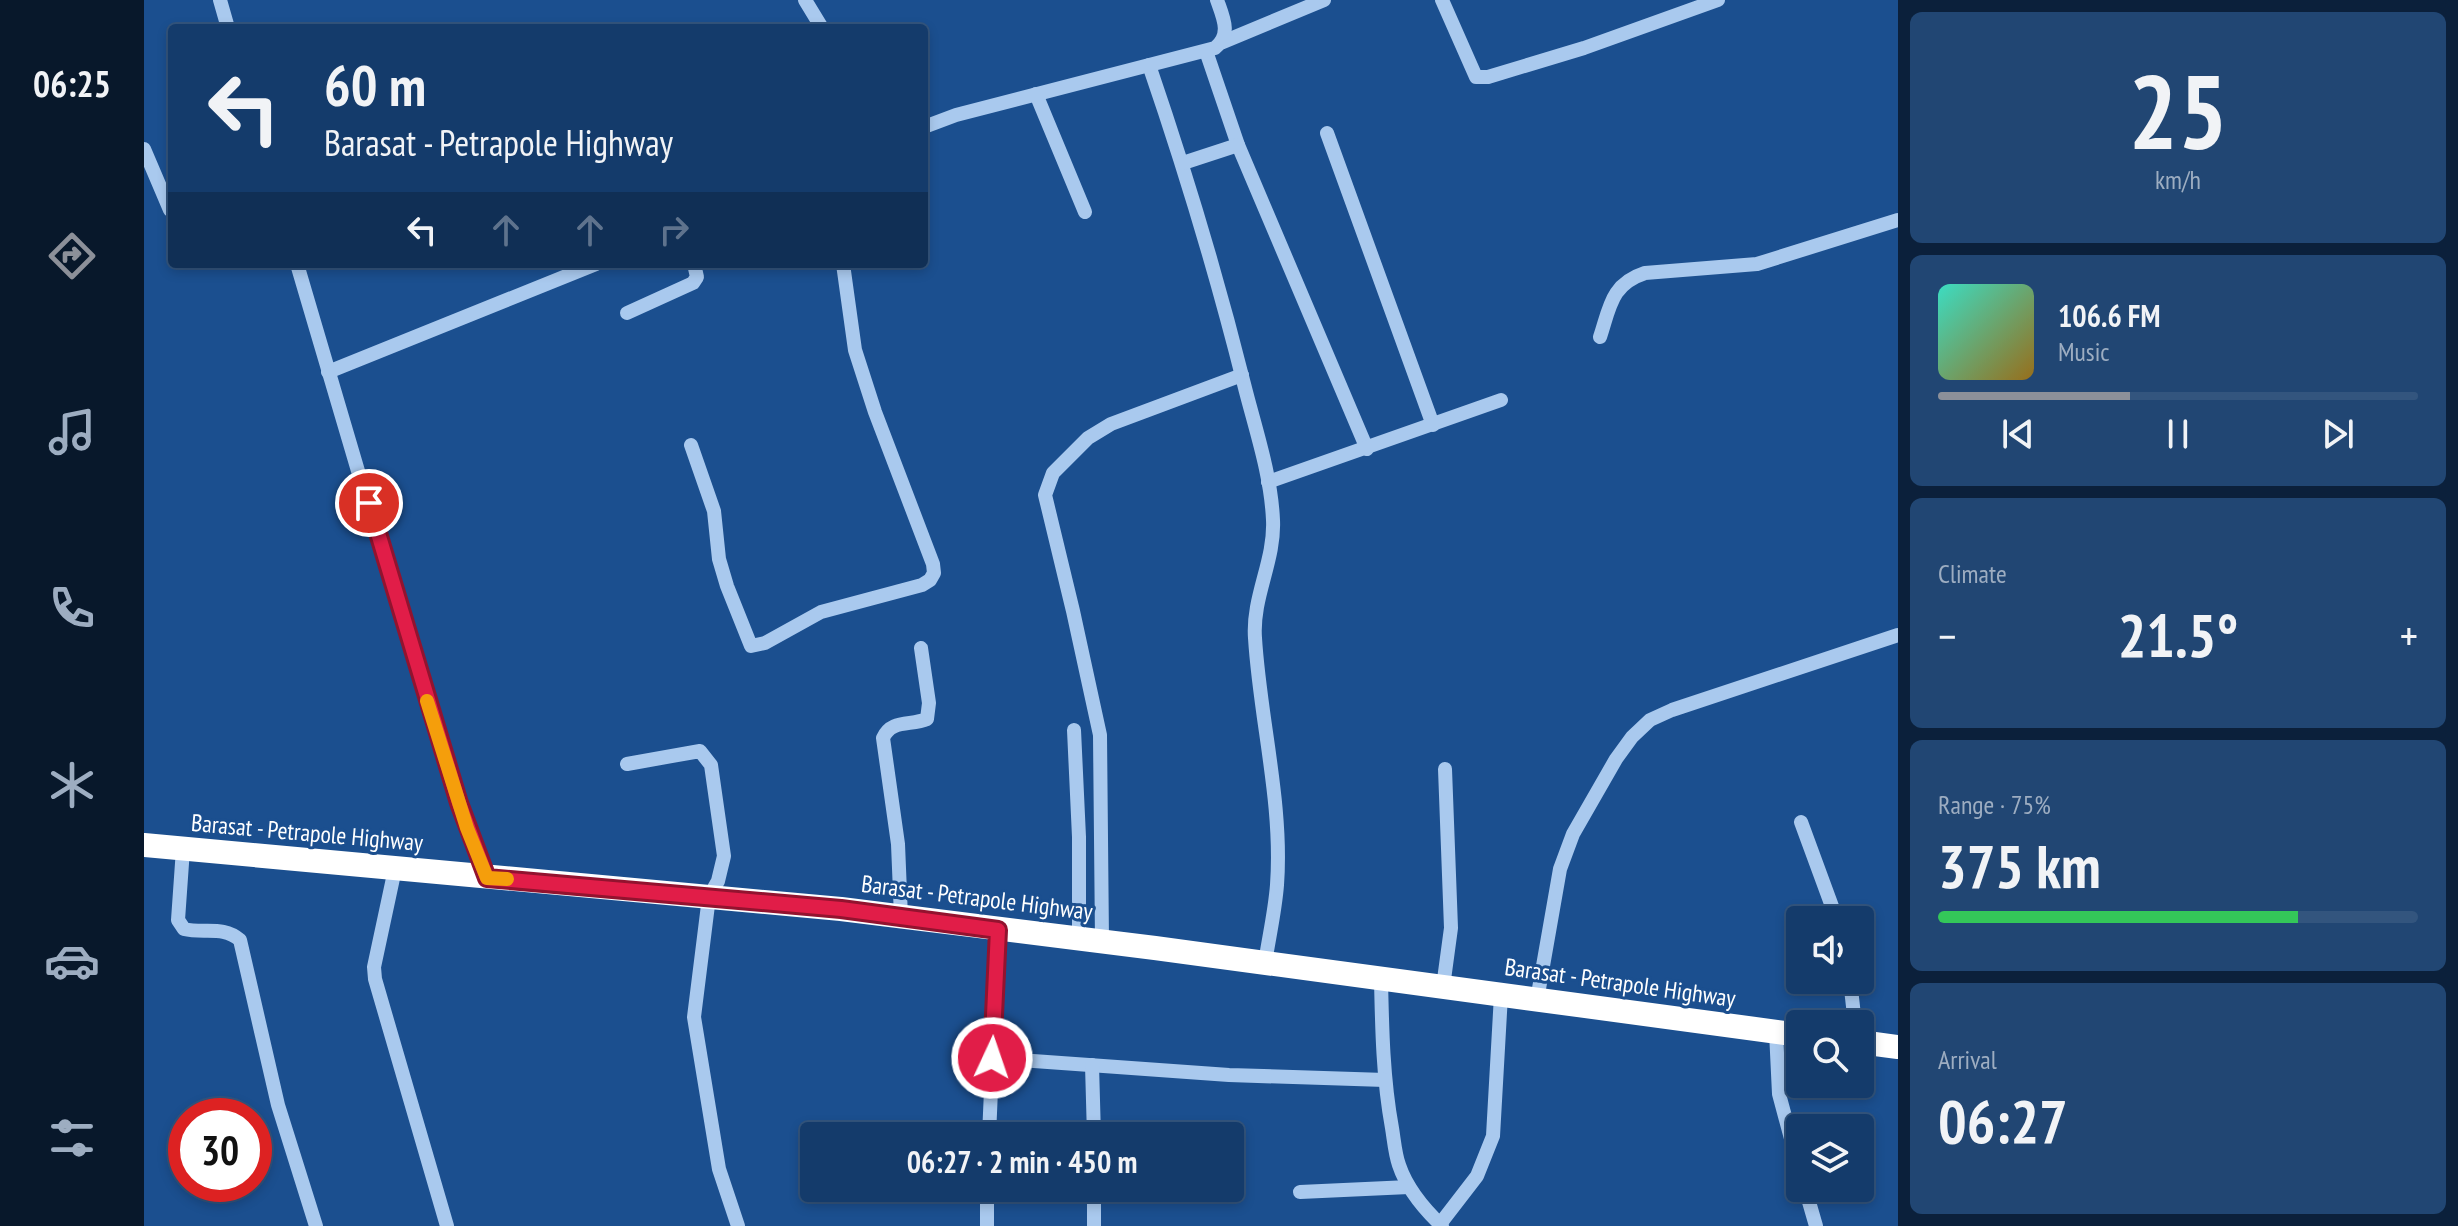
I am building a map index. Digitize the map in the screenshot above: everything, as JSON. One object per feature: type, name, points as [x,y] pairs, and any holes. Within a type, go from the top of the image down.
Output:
[{"type":"highway","name":"Barasat - Petrapole Highway","points":[[144,845],[901,917],[1786,1033]]},
{"type":"highway","points":[[1874,1044],[1898,1047]]},
{"type":"street","points":[[220,0],[227,24]]},
{"type":"street","points":[[805,0],[820,24]]},
{"type":"street","points":[[1217,0],[1225,22],[1223,42]]},
{"type":"street","points":[[928,126],[956,115],[1206,51],[1324,0]]},
{"type":"street","points":[[1442,0],[1476,77],[1488,77],[1584,48],[1718,0]]},
{"type":"street","points":[[1206,51],[1238,145],[1367,449]]},
{"type":"street","points":[[1149,65],[1183,163],[1242,375],[1268,482],[1273,517],[1273,545],[1257,604],[1255,637],[1276,817],[1277,885],[1265,963]]},
{"type":"street","points":[[1036,94],[1085,212]]},
{"type":"street","points":[[1327,133],[1433,425]]},
{"type":"street","points":[[1183,163],[1238,145]]},
{"type":"street","points":[[144,149],[168,205]]},
{"type":"street","points":[[1600,337],[1612,299],[1630,278],[1645,273],[1757,264],[1898,220]]},
{"type":"street","points":[[298,268],[445,759],[487,878]]},
{"type":"street","points":[[328,372],[586,268]]},
{"type":"street","points":[[627,313],[693,283],[697,277],[695,268]]},
{"type":"street","points":[[691,445],[714,511],[719,559],[727,586],[751,646],[765,643],[821,612],[908,590],[930,580],[934,573],[933,564],[875,412],[855,350],[844,268]]},
{"type":"street","points":[[1090,940],[1100,735],[1045,495],[1053,473],[1088,438],[1123,419],[1242,375]]},
{"type":"street","points":[[1268,482],[1501,400]]},
{"type":"street","points":[[1537,1000],[1560,869],[1573,834],[1616,759],[1640,728],[1672,710],[1898,635]]},
{"type":"street","points":[[901,917],[900,857],[883,738],[894,725],[927,719],[929,703],[921,648]]},
{"type":"street","points":[[1074,730],[1079,837],[1090,940]]},
{"type":"street","points":[[627,764],[700,751],[711,765],[724,856],[718,881],[709,897],[694,1017],[719,1169],[738,1226]]},
{"type":"street","points":[[1443,987],[1451,928],[1445,769]]},
{"type":"street","points":[[1801,822],[1832,906]]},
{"type":"street","points":[[183,849],[178,920],[184,929],[232,933],[240,940],[278,1105],[316,1226]]},
{"type":"street","points":[[395,869],[374,967],[375,979],[447,1226]]},
{"type":"street","points":[[990,1122],[998,930]]},
{"type":"street","points":[[1381,979],[1385,1080],[1398,1164],[1409,1187],[1441,1225],[1477,1176],[1493,1136],[1501,995]]},
{"type":"street","points":[[1786,1047],[1779,1094],[1786,1120]]},
{"type":"street","points":[[992,1058],[1229,1075],[1385,1080]]},
{"type":"street","points":[[1092,1065],[1094,1122]]},
{"type":"street","points":[[1300,1192],[1409,1187]]},
{"type":"street","points":[[987,1202],[987,1226]]},
{"type":"street","points":[[1094,1202],[1094,1226]]},
{"type":"street","points":[[1809,1202],[1816,1226]]},
{"type":"slow traffic","points":[[427,701],[467,828],[487,878],[507,879]]},
{"type":"route","points":[[369,503],[459,803],[487,878],[841,909],[998,930],[992,1058]]}]
